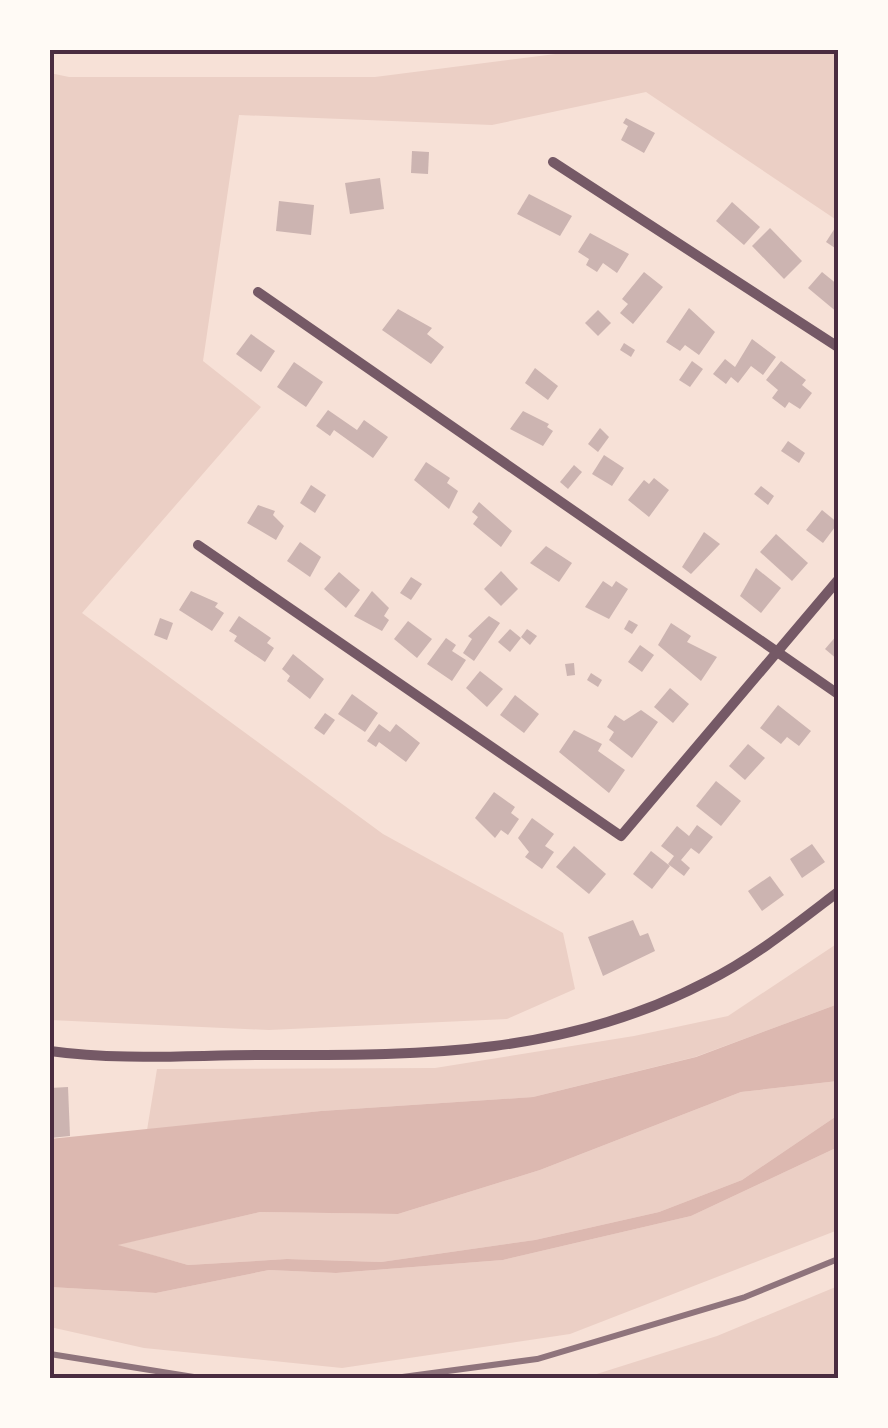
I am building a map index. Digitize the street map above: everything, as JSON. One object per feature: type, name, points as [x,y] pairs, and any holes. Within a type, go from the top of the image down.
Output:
[{"type":"street","points":[[553,162],[838,347]]},
{"type":"street","points":[[258,292],[838,694]]},
{"type":"street","points":[[198,545],[621,836],[838,580]]},
{"type":"street","points":[[50,1051],[126,1058],[394,1056],[465,1052],[537,1041],[638,1011],[696,987],[774,941],[838,892]]},
{"type":"shaded area","points":[[587,50],[838,50],[838,221],[646,92],[492,125],[239,115],[203,361],[261,407],[82,613],[383,834],[563,933],[575,989],[507,1019],[269,1030],[50,1020],[50,73],[69,77],[375,77]]},
{"type":"shaded area","points":[[838,943],[838,1004],[695,1057],[533,1097],[321,1111],[147,1130],[157,1069],[435,1068],[634,1036],[728,1016]]},
{"type":"shaded area","points":[[838,1004],[838,1081],[741,1092],[540,1170],[398,1214],[260,1212],[118,1245],[188,1265],[287,1259],[381,1262],[535,1240],[659,1212],[742,1180],[838,1115],[838,1147],[691,1216],[503,1260],[336,1273],[269,1270],[156,1293],[50,1287],[50,1139],[321,1111],[533,1097],[696,1057]]},
{"type":"shaded area","points":[[838,1081],[838,1115],[742,1180],[659,1212],[535,1240],[381,1262],[287,1259],[188,1265],[116,1245],[260,1212],[398,1214],[540,1170],[741,1092]]},
{"type":"shaded area","points":[[838,1147],[838,1230],[570,1334],[342,1368],[144,1348],[50,1327],[50,1287],[156,1293],[269,1270],[336,1273],[503,1260],[691,1216]]},
{"type":"shaded area","points":[[838,1286],[838,1378],[584,1378],[717,1336]]},
{"type":"building","points":[[626,118],[655,133],[644,153],[621,140],[628,126],[623,123]]},
{"type":"building","points":[[412,151],[429,152],[428,174],[411,173]]},
{"type":"building","points":[[380,178],[384,209],[350,214],[345,183]]},
{"type":"building","points":[[529,194],[572,216],[560,236],[517,214]]},
{"type":"building","points":[[279,201],[314,205],[311,235],[276,231]]},
{"type":"building","points":[[732,202],[760,227],[744,245],[716,221]]},
{"type":"building","points":[[770,228],[802,261],[784,279],[752,246]]},
{"type":"building","points":[[835,228],[838,230],[838,250],[826,242]]},
{"type":"building","points":[[590,233],[629,254],[617,273],[603,263],[597,272],[586,265],[589,259],[578,252]]},
{"type":"building","points":[[644,272],[663,287],[633,324],[620,313],[628,304],[622,299]]},
{"type":"building","points":[[822,272],[838,285],[838,313],[808,288]]},
{"type":"building","points":[[689,308],[715,332],[699,355],[685,345],[680,351],[666,342]]},
{"type":"building","points":[[398,309],[432,328],[427,334],[444,347],[431,364],[382,330]]},
{"type":"building","points":[[598,310],[611,323],[598,336],[585,323]]},
{"type":"building","points":[[251,334],[275,351],[261,372],[236,354]]},
{"type":"building","points":[[752,339],[776,357],[763,375],[751,366],[738,383],[731,377],[726,384],[713,374],[725,359],[735,367]]},
{"type":"building","points":[[624,343],[635,350],[631,357],[620,350]]},
{"type":"building","points":[[692,361],[703,369],[690,387],[679,380]]},
{"type":"building","points":[[781,361],[806,380],[802,385],[812,393],[800,409],[789,402],[785,408],[772,398],[778,390],[766,380]]},
{"type":"building","points":[[294,362],[323,382],[306,407],[277,387]]},
{"type":"building","points":[[535,368],[558,386],[548,400],[525,383]]},
{"type":"building","points":[[328,410],[357,430],[364,420],[388,437],[373,458],[334,430],[330,436],[316,426]]},
{"type":"building","points":[[523,411],[549,424],[547,427],[553,431],[543,446],[510,429]]},
{"type":"building","points":[[600,428],[609,437],[598,452],[588,444]]},
{"type":"building","points":[[788,441],[805,453],[799,463],[781,451]]},
{"type":"building","points":[[604,455],[624,468],[612,486],[592,474]]},
{"type":"building","points":[[426,462],[450,478],[447,483],[458,491],[449,509],[414,480]]},
{"type":"building","points":[[574,465],[582,472],[568,489],[560,482]]},
{"type":"building","points":[[654,478],[669,490],[649,517],[628,500],[644,480],[649,484]]},
{"type":"building","points":[[311,485],[326,495],[315,513],[300,503]]},
{"type":"building","points":[[761,486],[774,496],[768,505],[754,494]]},
{"type":"building","points":[[479,502],[512,531],[501,547],[473,524],[478,517],[472,512]]},
{"type":"building","points":[[258,505],[275,511],[273,515],[284,526],[276,540],[247,523]]},
{"type":"building","points":[[822,510],[838,523],[823,543],[806,530]]},
{"type":"building","points":[[704,532],[720,544],[691,574],[682,567]]},
{"type":"building","points":[[776,534],[808,563],[792,581],[760,552]]},
{"type":"building","points":[[300,542],[321,557],[310,577],[287,561]]},
{"type":"building","points":[[546,546],[572,563],[559,582],[530,563]]},
{"type":"building","points":[[756,568],[781,588],[761,613],[740,596]]},
{"type":"building","points":[[501,571],[518,589],[501,606],[484,589]]},
{"type":"building","points":[[339,572],[360,590],[346,608],[324,589]]},
{"type":"building","points":[[411,577],[422,584],[411,600],[400,593]]},
{"type":"building","points":[[603,581],[612,587],[616,581],[628,589],[609,619],[585,607]]},
{"type":"building","points":[[191,591],[218,603],[215,607],[224,613],[212,631],[179,610]]},
{"type":"building","points":[[372,591],[389,608],[384,616],[389,620],[382,631],[354,616]]},
{"type":"building","points":[[239,616],[271,638],[267,643],[274,648],[265,662],[234,641],[237,636],[229,631]]},
{"type":"building","points":[[489,616],[500,623],[474,661],[463,653],[472,639],[468,636]]},
{"type":"building","points":[[160,618],[173,623],[167,640],[154,635]]},
{"type":"building","points":[[629,620],[638,625],[632,634],[624,629]]},
{"type":"building","points":[[408,621],[432,639],[417,658],[394,639]]},
{"type":"building","points":[[671,623],[691,636],[687,642],[717,657],[701,681],[658,645]]},
{"type":"building","points":[[510,629],[521,638],[510,652],[498,642]]},
{"type":"building","points":[[527,629],[537,636],[530,645],[521,637]]},
{"type":"building","points":[[838,634],[838,660],[825,649]]},
{"type":"building","points":[[446,638],[456,645],[452,651],[466,660],[452,681],[427,664]]},
{"type":"building","points":[[640,645],[654,655],[642,672],[628,662]]},
{"type":"building","points":[[293,654],[324,679],[310,699],[287,681],[290,676],[282,669]]},
{"type":"building","points":[[574,663],[575,675],[567,676],[565,664]]},
{"type":"building","points":[[480,671],[503,689],[487,707],[466,688]]},
{"type":"building","points":[[591,673],[602,680],[598,687],[587,680]]},
{"type":"building","points":[[670,688],[689,704],[673,723],[654,707]]},
{"type":"building","points":[[352,694],[378,713],[365,732],[338,714]]},
{"type":"building","points":[[515,695],[539,714],[524,733],[500,715]]},
{"type":"building","points":[[778,705],[811,731],[799,746],[787,737],[781,744],[760,728]]},
{"type":"building","points":[[641,710],[658,722],[632,758],[609,740],[614,732],[607,727],[615,715],[624,721]]},
{"type":"building","points":[[325,713],[335,720],[324,735],[314,728]]},
{"type":"building","points":[[379,724],[390,732],[396,724],[420,743],[406,762],[379,742],[376,747],[367,741]]},
{"type":"building","points":[[574,730],[602,744],[598,751],[625,770],[609,793],[559,752]]},
{"type":"building","points":[[748,744],[765,758],[745,780],[729,766]]},
{"type":"building","points":[[716,781],[741,801],[721,826],[696,806]]},
{"type":"building","points":[[494,792],[515,807],[511,813],[519,819],[508,835],[501,830],[495,838],[475,818]]},
{"type":"building","points":[[532,818],[554,834],[545,846],[554,852],[542,869],[525,857],[529,852],[518,838]]},
{"type":"building","points":[[697,825],[713,837],[699,854],[691,848],[681,860],[690,868],[684,876],[668,864],[674,856],[661,846],[677,826],[689,836]]},
{"type":"building","points":[[812,844],[825,862],[802,878],[790,859]]},
{"type":"building","points":[[574,846],[606,874],[589,894],[556,867]]},
{"type":"building","points":[[651,851],[670,866],[652,889],[633,874]]},
{"type":"building","points":[[770,876],[784,895],[762,911],[748,891]]},
{"type":"building","points":[[633,920],[640,936],[648,933],[655,951],[603,976],[588,937]]},
{"type":"building","points":[[68,1087],[70,1136],[50,1138],[50,1088]]},
{"type":"railway","points":[[395,1378],[537,1359],[745,1297],[838,1259]]},
{"type":"railway","points":[[50,1354],[200,1378]]}]
